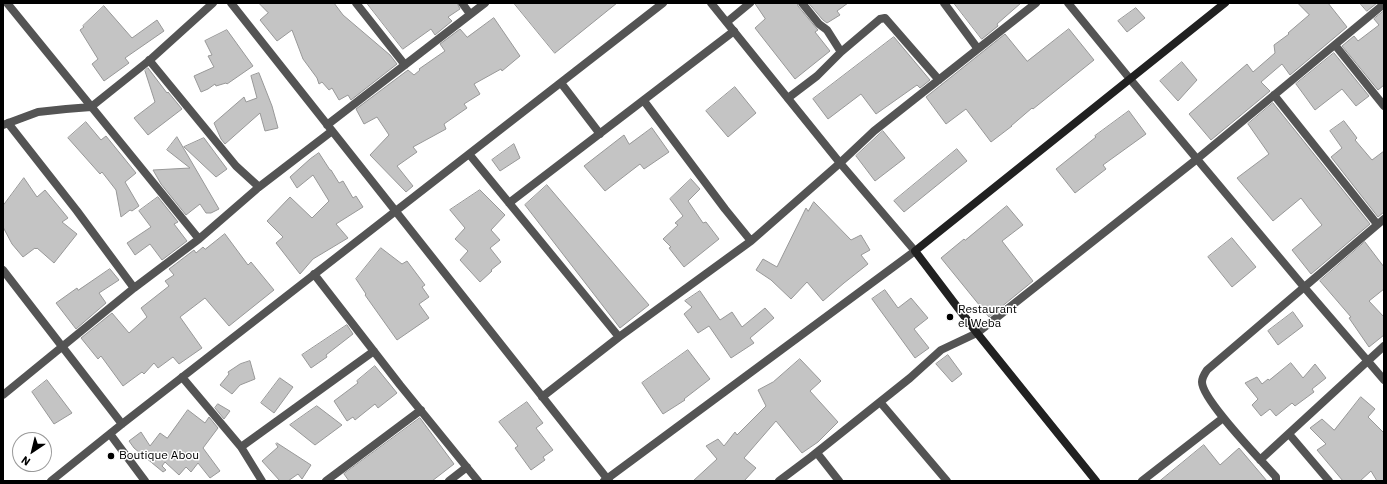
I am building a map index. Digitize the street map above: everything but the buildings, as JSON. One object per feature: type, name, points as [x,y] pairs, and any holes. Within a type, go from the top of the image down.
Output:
[{"type":"main road","points":[[1096,481],[977,333],[915,251],[1225,3]]},
{"type":"street","points":[[134,288],[5,124],[38,112],[91,107],[149,60],[213,3]]},
{"type":"street","points":[[231,3],[607,480],[915,251],[840,163],[711,3]]},
{"type":"street","points":[[356,3],[405,65]]},
{"type":"street","points":[[462,3],[470,14]]},
{"type":"street","points":[[3,395],[134,288],[199,239],[405,65],[485,3]]},
{"type":"street","points":[[51,481],[182,377],[663,3]]},
{"type":"street","points":[[726,22],[750,3]]},
{"type":"street","points":[[802,3],[819,24],[827,30],[841,52]]},
{"type":"street","points":[[944,3],[978,49]]},
{"type":"street","points":[[542,397],[619,337],[751,241],[840,163],[874,130],[1036,3]]},
{"type":"street","points":[[1068,3],[1304,287],[1384,380]]},
{"type":"street","points":[[779,481],[817,453],[941,350],[977,333],[1197,159],[1384,4]]},
{"type":"street","points":[[8,5],[199,239]]},
{"type":"street","points":[[788,98],[817,76],[841,52],[880,19],[885,18],[939,80]]},
{"type":"street","points":[[509,203],[734,31]]},
{"type":"street","points":[[1335,45],[1384,106]]},
{"type":"street","points":[[149,60],[236,166],[259,187]]},
{"type":"street","points":[[561,83],[600,134]]},
{"type":"street","points":[[1274,95],[1381,221],[1207,370],[1202,381],[1206,394],[1223,418],[1276,477],[1276,481]]},
{"type":"street","points":[[644,101],[725,209],[751,241]]},
{"type":"street","points":[[469,154],[619,337]]},
{"type":"street","points":[[3,270],[122,424]]},
{"type":"street","points":[[314,274],[478,481]]},
{"type":"street","points":[[1260,460],[1384,346]]},
{"type":"street","points":[[241,447],[374,351]]},
{"type":"street","points":[[182,377],[241,447],[262,481]]},
{"type":"street","points":[[880,402],[947,481]]},
{"type":"street","points":[[326,481],[421,410]]},
{"type":"street","points":[[1142,481],[1223,418]]},
{"type":"street","points":[[110,434],[145,481]]},
{"type":"street","points":[[1289,434],[1329,481]]},
{"type":"street","points":[[817,453],[840,481]]},
{"type":"street","points":[[449,481],[467,467]]},
{"type":"place","name":"Restaurant el Weba","points":[[950,317]]},
{"type":"place","name":"Boutique Abou","points":[[111,456]]}]
